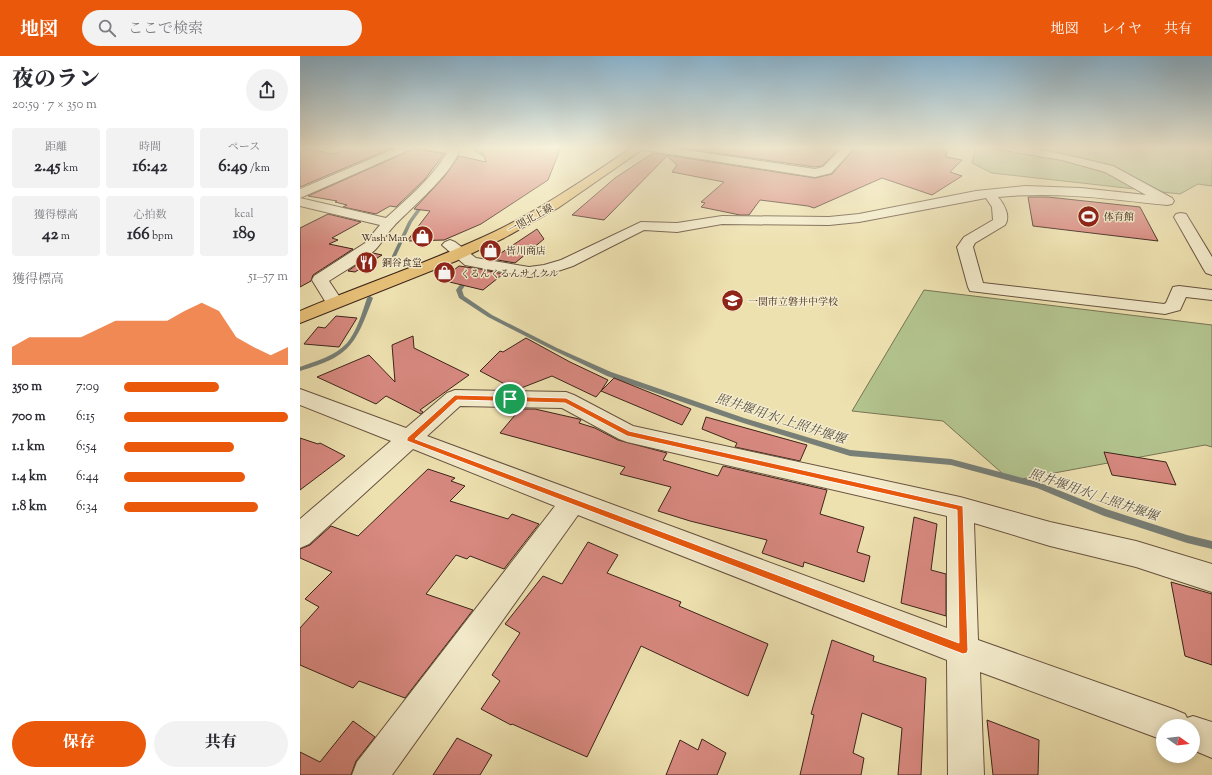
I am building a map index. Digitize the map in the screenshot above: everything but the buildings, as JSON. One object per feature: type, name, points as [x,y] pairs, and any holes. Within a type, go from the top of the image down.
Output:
[{"type":"main road","name":"一関北上線","points":[[455,249],[488,230],[520,215],[573,181]]},
{"type":"main road","name":"一関北上線","points":[[300,303],[331,297],[532,218],[589,181]]},
{"type":"main road","name":"一関北上線","points":[[300,318],[331,297]]},
{"type":"street","points":[[300,194],[331,181]]},
{"type":"street","points":[[331,297],[320,280],[370,246],[389,223],[433,181]]},
{"type":"street","points":[[455,249],[471,262],[529,272],[546,270],[567,264],[641,226],[653,225],[681,227],[707,221],[722,220],[822,221],[859,218],[990,194],[1024,190],[1048,190],[1167,201],[1131,181]]},
{"type":"street","points":[[990,194],[999,207],[1000,222],[969,240],[965,246],[976,287],[1165,309],[1174,306],[1179,291],[1212,294]]},
{"type":"street","points":[[300,202],[389,223]]},
{"type":"street","points":[[1181,217],[1212,270]]},
{"type":"street","points":[[300,398],[963,650],[1156,720]]},
{"type":"street","points":[[300,536],[410,440],[455,398],[566,400],[627,433],[960,508],[1050,534],[1136,554],[1212,578]]},
{"type":"street","points":[[370,775],[573,502]]},
{"type":"street","points":[[960,508],[966,775]]},
{"type":"street","points":[[1200,736],[1212,740]]},
{"type":"green space","points":[[1060,181],[1212,181],[1212,186],[1198,184],[1180,194]]},
{"type":"green space","points":[[924,290],[1212,325],[1212,447],[1205,445],[1011,481],[943,421],[852,411]]},
{"type":"waterway","points":[[394,256],[410,222],[418,209],[424,203]]},
{"type":"waterway","name":"照井堰用水/上照井堰堰","points":[[483,275],[515,257]]},
{"type":"waterway","name":"照井堰用水/上照井堰堰","points":[[469,281],[464,283],[459,290],[461,297],[490,316],[609,374],[742,420],[850,453],[951,462],[1038,485],[1104,512],[1187,539],[1212,545]]},
{"type":"waterway","points":[[300,369],[339,353],[349,344],[353,339],[370,298]]},
{"type":"place","name":"体育館","points":[[1088,216]]},
{"type":"place","name":"Wash Man","points":[[423,237]]},
{"type":"place","name":"皆川商店","points":[[490,250]]},
{"type":"place","name":"銅谷食堂","points":[[366,262]]},
{"type":"place","name":"くるんくるんサイクル","points":[[445,273]]},
{"type":"place","name":"一関市立磐井中学校","points":[[733,301]]},
{"type":"route","points":[[455,398],[510,399],[566,400],[627,433],[960,508],[963,650],[410,440],[455,398]]}]
